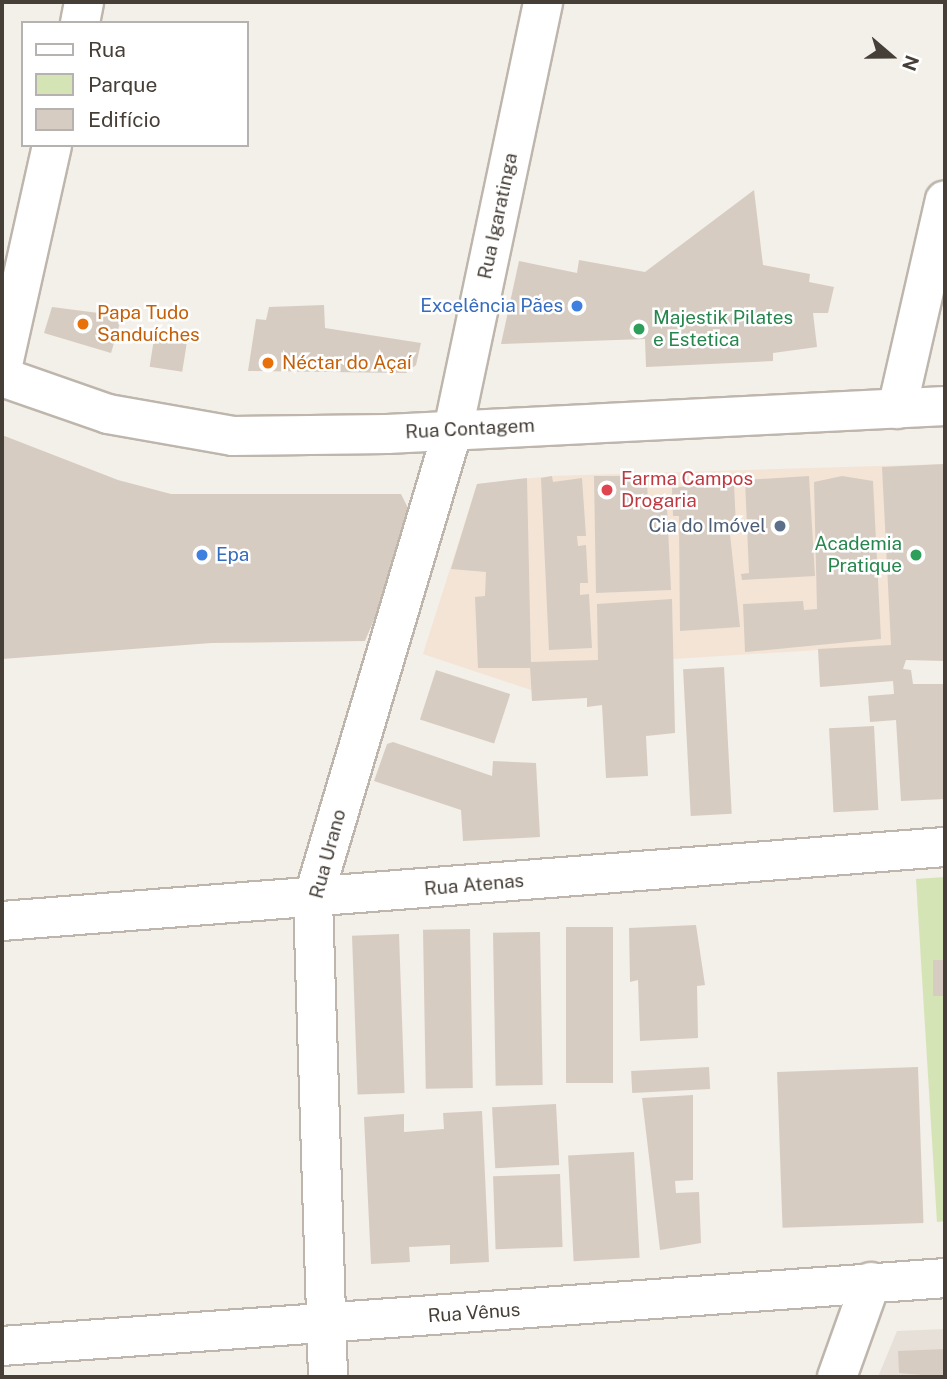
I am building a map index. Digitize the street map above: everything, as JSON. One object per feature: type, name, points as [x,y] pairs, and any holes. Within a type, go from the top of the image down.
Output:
[{"type":"street","points":[[80,21],[84,2]]},
{"type":"street","name":"Rua Igaratinga","points":[[453,430],[543,2]]},
{"type":"street","points":[[2,369],[52,147]]},
{"type":"street","points":[[897,408],[945,200]]},
{"type":"street","name":"Rua Contagem","points":[[2,377],[108,414],[233,436],[453,430],[945,406]]},
{"type":"street","name":"Rua Urano","points":[[328,1377],[313,899],[453,430]]},
{"type":"street","name":"Rua Atenas","points":[[2,922],[945,847]]},
{"type":"street","name":"Rua Vênus","points":[[2,1346],[945,1278]]},
{"type":"street","points":[[837,1377],[872,1282]]},
{"type":"shaded area","points":[[945,464],[945,642],[530,668],[531,690],[423,654],[477,484],[552,476]]},
{"type":"shaded area","points":[[945,1329],[945,1377],[878,1377],[897,1331]]},
{"type":"green space","points":[[945,877],[945,1221],[937,1222],[916,879]]},
{"type":"building","points":[[754,190],[763,265],[810,274],[809,282],[834,287],[828,313],[813,313],[817,347],[773,353],[773,361],[646,367],[645,339],[501,344],[519,261],[577,273],[579,260],[645,272]]},
{"type":"building","points":[[324,305],[325,328],[421,343],[416,365],[406,373],[248,371],[256,319],[266,320],[269,307]]},
{"type":"building","name":"Papa Tudo Sanduíches","points":[[52,307],[122,316],[111,353],[44,333]]},
{"type":"building","points":[[154,339],[187,344],[182,372],[150,367]]},
{"type":"building","name":"Epa","points":[[2,435],[118,480],[171,494],[401,494],[415,522],[365,641],[211,643],[2,659]]},
{"type":"building","points":[[945,464],[945,661],[906,660],[903,669],[911,670],[913,684],[945,684],[945,799],[901,801],[896,720],[870,722],[868,696],[894,694],[893,681],[820,687],[818,649],[891,645],[882,467]]},
{"type":"building","points":[[552,476],[553,482],[582,478],[586,536],[577,536],[578,546],[586,545],[588,583],[580,583],[580,595],[589,594],[592,648],[549,650],[541,478]]},
{"type":"building","points":[[594,476],[647,476],[648,508],[667,507],[671,590],[596,593]]},
{"type":"building","name":"Cia do Imóvel","points":[[809,476],[815,576],[742,580],[741,574],[749,573],[745,480]]},
{"type":"building","points":[[842,476],[873,481],[881,639],[745,652],[743,604],[803,601],[804,610],[817,609],[814,482]]},
{"type":"building","points":[[527,478],[531,662],[598,660],[597,604],[672,599],[675,733],[646,736],[648,776],[606,778],[602,705],[587,707],[587,698],[532,701],[530,668],[478,668],[475,597],[485,596],[486,572],[451,569],[477,484]]},
{"type":"building","points":[[734,485],[736,525],[729,525],[740,627],[680,631],[679,516],[673,516],[672,487]]},
{"type":"building","points":[[724,667],[732,814],[691,816],[683,669]]},
{"type":"building","points":[[436,670],[510,694],[494,744],[420,719]]},
{"type":"building","points":[[874,726],[878,810],[833,812],[829,728]]},
{"type":"building","points":[[393,742],[492,776],[493,761],[536,763],[540,837],[463,841],[461,810],[374,781],[387,744]]},
{"type":"building","points":[[696,925],[705,985],[697,986],[698,1038],[640,1041],[638,980],[630,982],[629,928]]},
{"type":"building","points":[[566,927],[613,927],[613,1083],[566,1083]]},
{"type":"building","points":[[470,929],[473,1088],[426,1089],[423,930]]},
{"type":"building","points":[[540,932],[543,1085],[496,1086],[493,933]]},
{"type":"building","points":[[399,934],[405,1093],[358,1095],[352,936]]},
{"type":"building","points":[[933,960],[945,960],[945,996],[933,996]]},
{"type":"building","points":[[709,1067],[710,1089],[632,1093],[631,1071]]},
{"type":"building","points":[[918,1067],[923,1223],[783,1228],[777,1072]]},
{"type":"building","points":[[693,1095],[693,1180],[675,1181],[676,1193],[699,1192],[701,1243],[660,1250],[642,1098]]},
{"type":"building","points":[[556,1104],[559,1165],[495,1168],[492,1107]]},
{"type":"building","points":[[482,1111],[489,1262],[450,1264],[450,1245],[409,1247],[410,1262],[371,1264],[364,1117],[404,1114],[404,1132],[444,1129],[443,1113]]},
{"type":"building","points":[[634,1152],[640,1258],[574,1261],[568,1155]]},
{"type":"building","points":[[560,1174],[563,1247],[496,1249],[493,1176]]},
{"type":"building","points":[[945,1349],[945,1377],[899,1373],[898,1351]]},
{"type":"place","name":"Excelência Pães","points":[[577,306]]},
{"type":"place","name":"Papa Tudo Sanduíches","points":[[83,324]]},
{"type":"place","name":"Majestik Pilates e Estetica","points":[[639,329]]},
{"type":"place","name":"Néctar do Açaí","points":[[268,363]]},
{"type":"place","name":"Farma Campos Drogaria","points":[[607,490]]},
{"type":"place","name":"Cia do Imóvel","points":[[780,526]]},
{"type":"place","name":"Epa","points":[[202,555]]},
{"type":"place","name":"Academia Pratique","points":[[916,555]]}]
